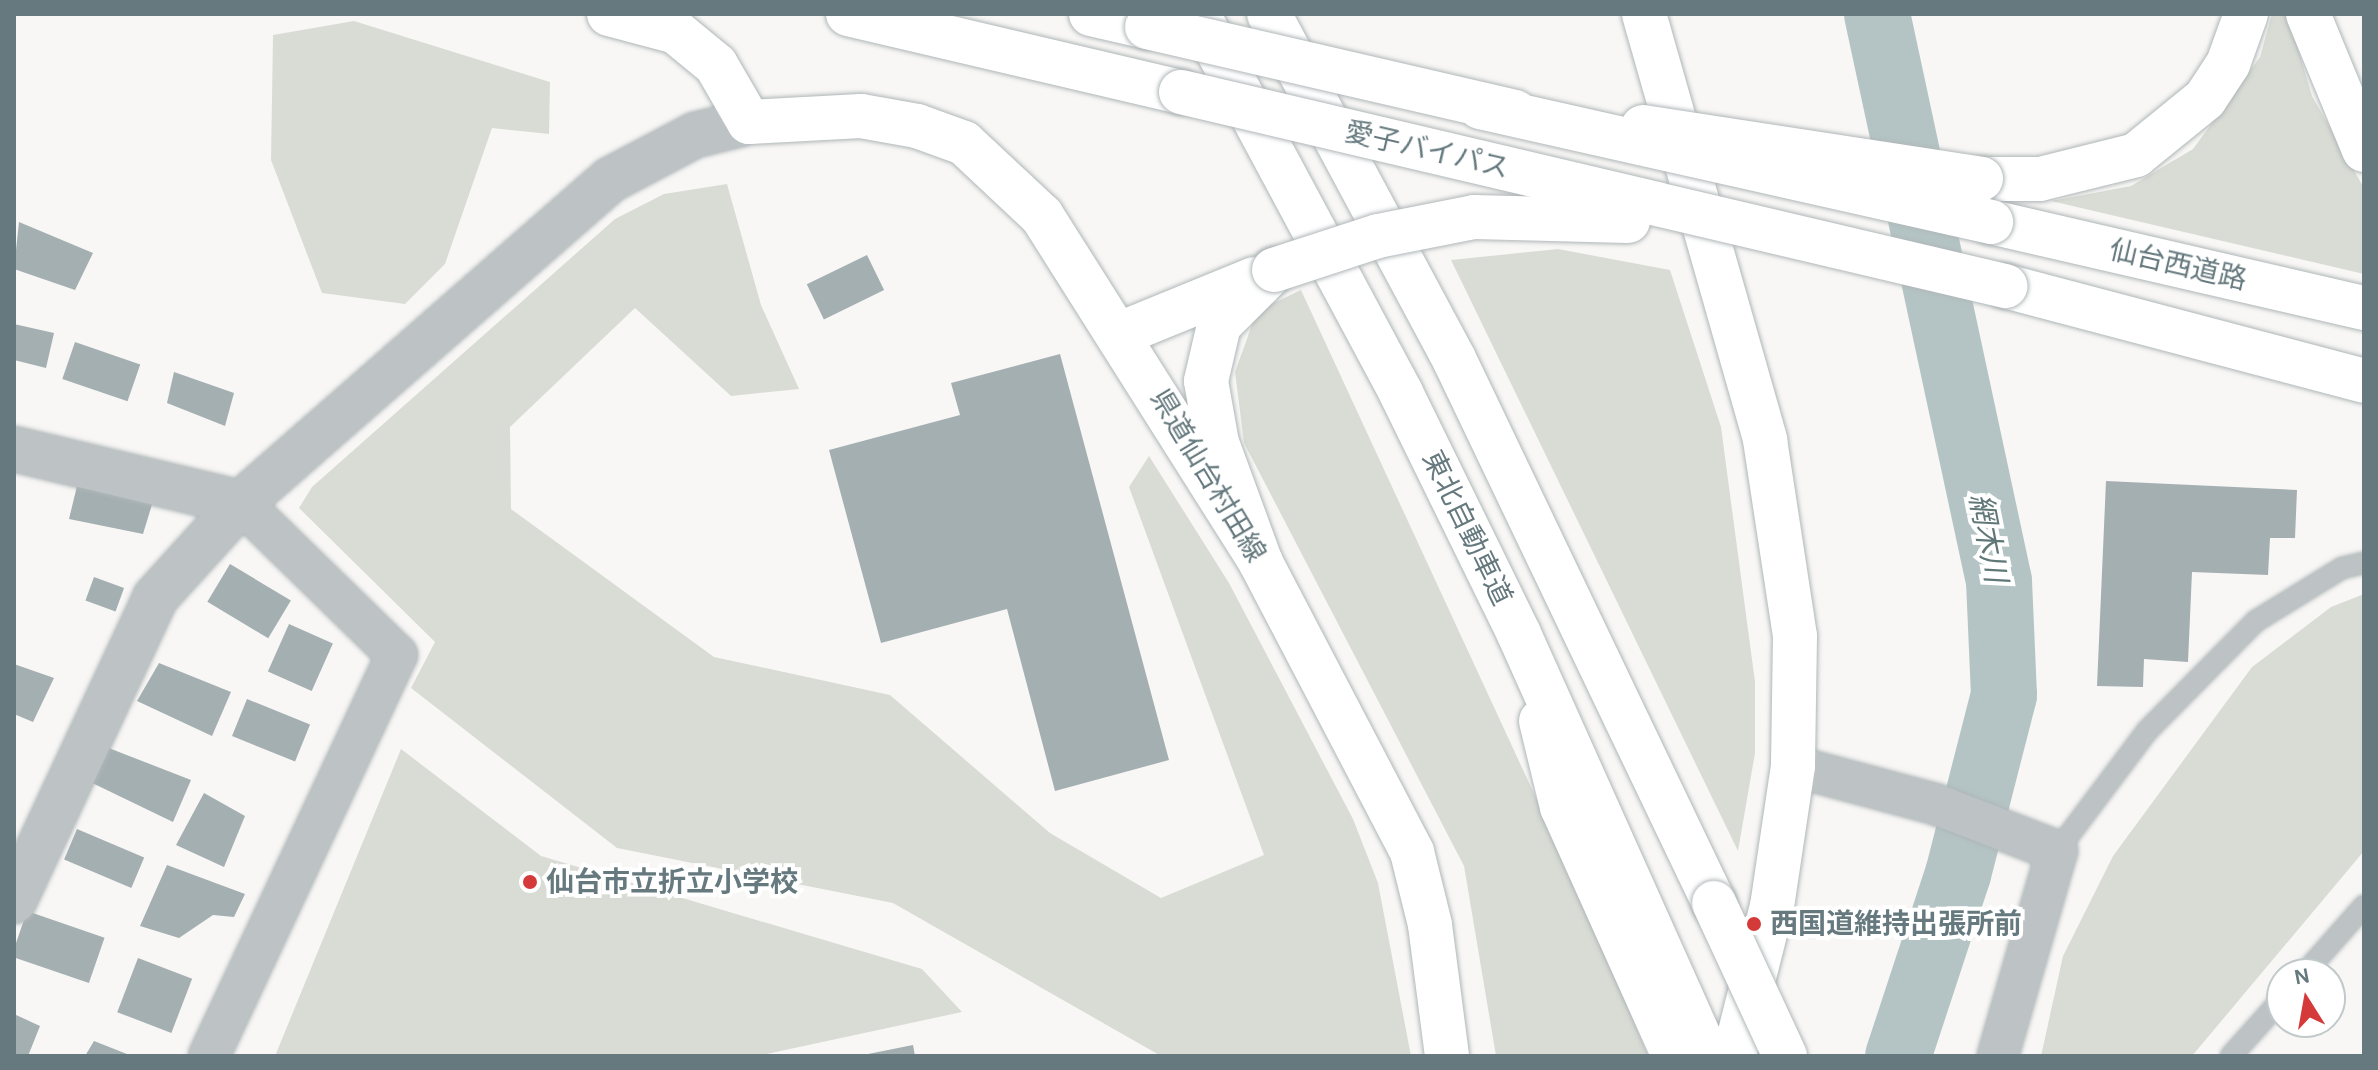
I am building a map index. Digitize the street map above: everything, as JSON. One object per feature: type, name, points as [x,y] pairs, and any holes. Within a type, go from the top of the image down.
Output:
[{"type":"main road","points":[[609,14],[676,32],[716,65],[749,122]]},
{"type":"main road","name":"愛子バイパス","points":[[848,14],[2005,286]]},
{"type":"main road","name":"愛子バイパス","points":[[1091,14],[1480,107],[1991,222]]},
{"type":"main road","name":"東北自動車道","points":[[1198,14],[1401,393],[1519,634],[1685,994],[1684,1052]]},
{"type":"main road","points":[[1269,14],[1454,359],[1785,1056]]},
{"type":"main road","points":[[1644,14],[1765,440],[1795,636],[1793,766],[1772,906],[1734,1056]]},
{"type":"main road","points":[[1480,107],[1771,143],[1981,179],[2040,179],[2136,155],[2205,99],[2246,14]]},
{"type":"main road","points":[[2308,14],[2364,150]]},
{"type":"main road","name":"県道仙台村田線","points":[[749,122],[861,116],[964,143],[1042,216],[1122,333],[1261,563],[1412,852],[1430,925],[1447,1056]]},
{"type":"main road","points":[[1122,333],[1274,270],[1415,228],[1526,213],[1660,225],[1911,265]]},
{"type":"main road","name":"仙台西道路","points":[[1991,222],[2364,308]]},
{"type":"main road","points":[[1261,563],[1217,443],[1206,381],[1219,325],[1274,270]]},
{"type":"main road","points":[[2005,286],[2364,381]]},
{"type":"main road","name":"仙台西道路","points":[[2005,286],[2364,368]]},
{"type":"main road","points":[[1519,634],[1562,807],[1684,1052]]},
{"type":"main road","points":[[1714,903],[1769,1056]]},
{"type":"street","points":[[14,901],[155,598],[241,503],[610,180],[695,135],[749,122]]},
{"type":"street","points":[[14,449],[241,503],[397,655],[209,1056]]},
{"type":"street","points":[[1793,766],[1935,804],[2057,851],[1998,1056]]},
{"type":"lane","points":[[2057,851],[2147,731],[2256,621],[2342,568],[2364,563]]},
{"type":"lane","points":[[2318,958],[2364,906]]},
{"type":"lane","points":[[2231,1056],[2266,1017]]},
{"type":"shaded area","points":[[2272,14],[2288,14],[2312,96],[2364,188],[2364,274],[2051,201],[2131,186],[2193,149],[2260,57]]},
{"type":"shaded area","points":[[354,21],[550,82],[549,134],[492,128],[445,264],[405,304],[322,293],[271,160],[273,35]]},
{"type":"shaded area","points":[[727,184],[761,305],[799,389],[731,396],[635,308],[510,427],[511,509],[714,657],[890,695],[1050,833],[1161,898],[1264,855],[1129,487],[1149,456],[1229,583],[1353,819],[1378,883],[1411,1056],[1161,1056],[893,903],[617,848],[411,688],[435,642],[299,508],[312,487],[615,219],[664,194]]},
{"type":"shaded area","points":[[1558,249],[1670,270],[1721,427],[1755,682],[1755,753],[1738,851],[1451,260]]},
{"type":"shaded area","points":[[1301,290],[1586,906],[1648,1056],[1496,1056],[1464,866],[1244,443],[1235,372],[1257,311]]},
{"type":"shaded area","points":[[2364,594],[2364,851],[2274,958],[2266,958],[2266,968],[2192,1056],[2041,1056],[2063,956],[2113,856],[2252,667],[2331,607]]},
{"type":"shaded area","name":"仙台市立折立小学校","points":[[401,749],[541,856],[922,969],[962,1012],[757,1056],[275,1056]]},
{"type":"building","points":[[19,222],[93,253],[75,290],[14,269]]},
{"type":"building","points":[[867,255],[884,290],[824,319],[807,284]]},
{"type":"building","points":[[14,324],[54,333],[46,368],[14,360]]},
{"type":"building","points":[[75,342],[140,364],[128,401],[62,379]]},
{"type":"building","points":[[1060,354],[1169,760],[1055,791],[1007,609],[881,643],[829,450],[960,415],[951,383]]},
{"type":"building","points":[[174,372],[234,393],[225,426],[167,403]]},
{"type":"building","points":[[2106,481],[2297,490],[2295,538],[2270,538],[2268,575],[2192,572],[2188,662],[2144,659],[2143,687],[2097,686]]},
{"type":"building","points":[[77,486],[154,498],[143,534],[69,519]]},
{"type":"building","points":[[230,564],[291,601],[268,638],[207,602]]},
{"type":"building","points":[[94,577],[124,588],[116,611],[85,600]]},
{"type":"building","points":[[289,624],[333,644],[312,691],[268,672]]},
{"type":"building","points":[[159,663],[231,692],[212,736],[137,701]]},
{"type":"building","points":[[14,664],[54,678],[33,722],[14,714]]},
{"type":"building","points":[[247,699],[310,724],[295,762],[232,736]]},
{"type":"building","points":[[101,745],[191,780],[173,822],[86,780]]},
{"type":"building","points":[[204,793],[245,816],[224,867],[176,845]]},
{"type":"building","points":[[77,829],[144,858],[131,888],[64,859]]},
{"type":"building","points":[[167,865],[245,894],[234,917],[213,915],[179,938],[140,926]]},
{"type":"building","points":[[27,911],[105,938],[89,983],[14,957]]},
{"type":"building","points":[[138,958],[192,979],[171,1033],[117,1012]]},
{"type":"building","points":[[14,1014],[40,1026],[28,1056],[14,1055]]},
{"type":"building","points":[[94,1041],[132,1056],[85,1056]]},
{"type":"building","points":[[913,1045],[915,1056],[863,1056],[863,1055]]},
{"type":"waterway","name":"網木川","points":[[1877,14],[1999,581],[2004,695],[1958,874],[1898,1056]]},
{"type":"place","name":"仙台市立折立小学校","points":[[530,882]]},
{"type":"place","name":"西国道維持出張所前","points":[[1754,924]]}]
